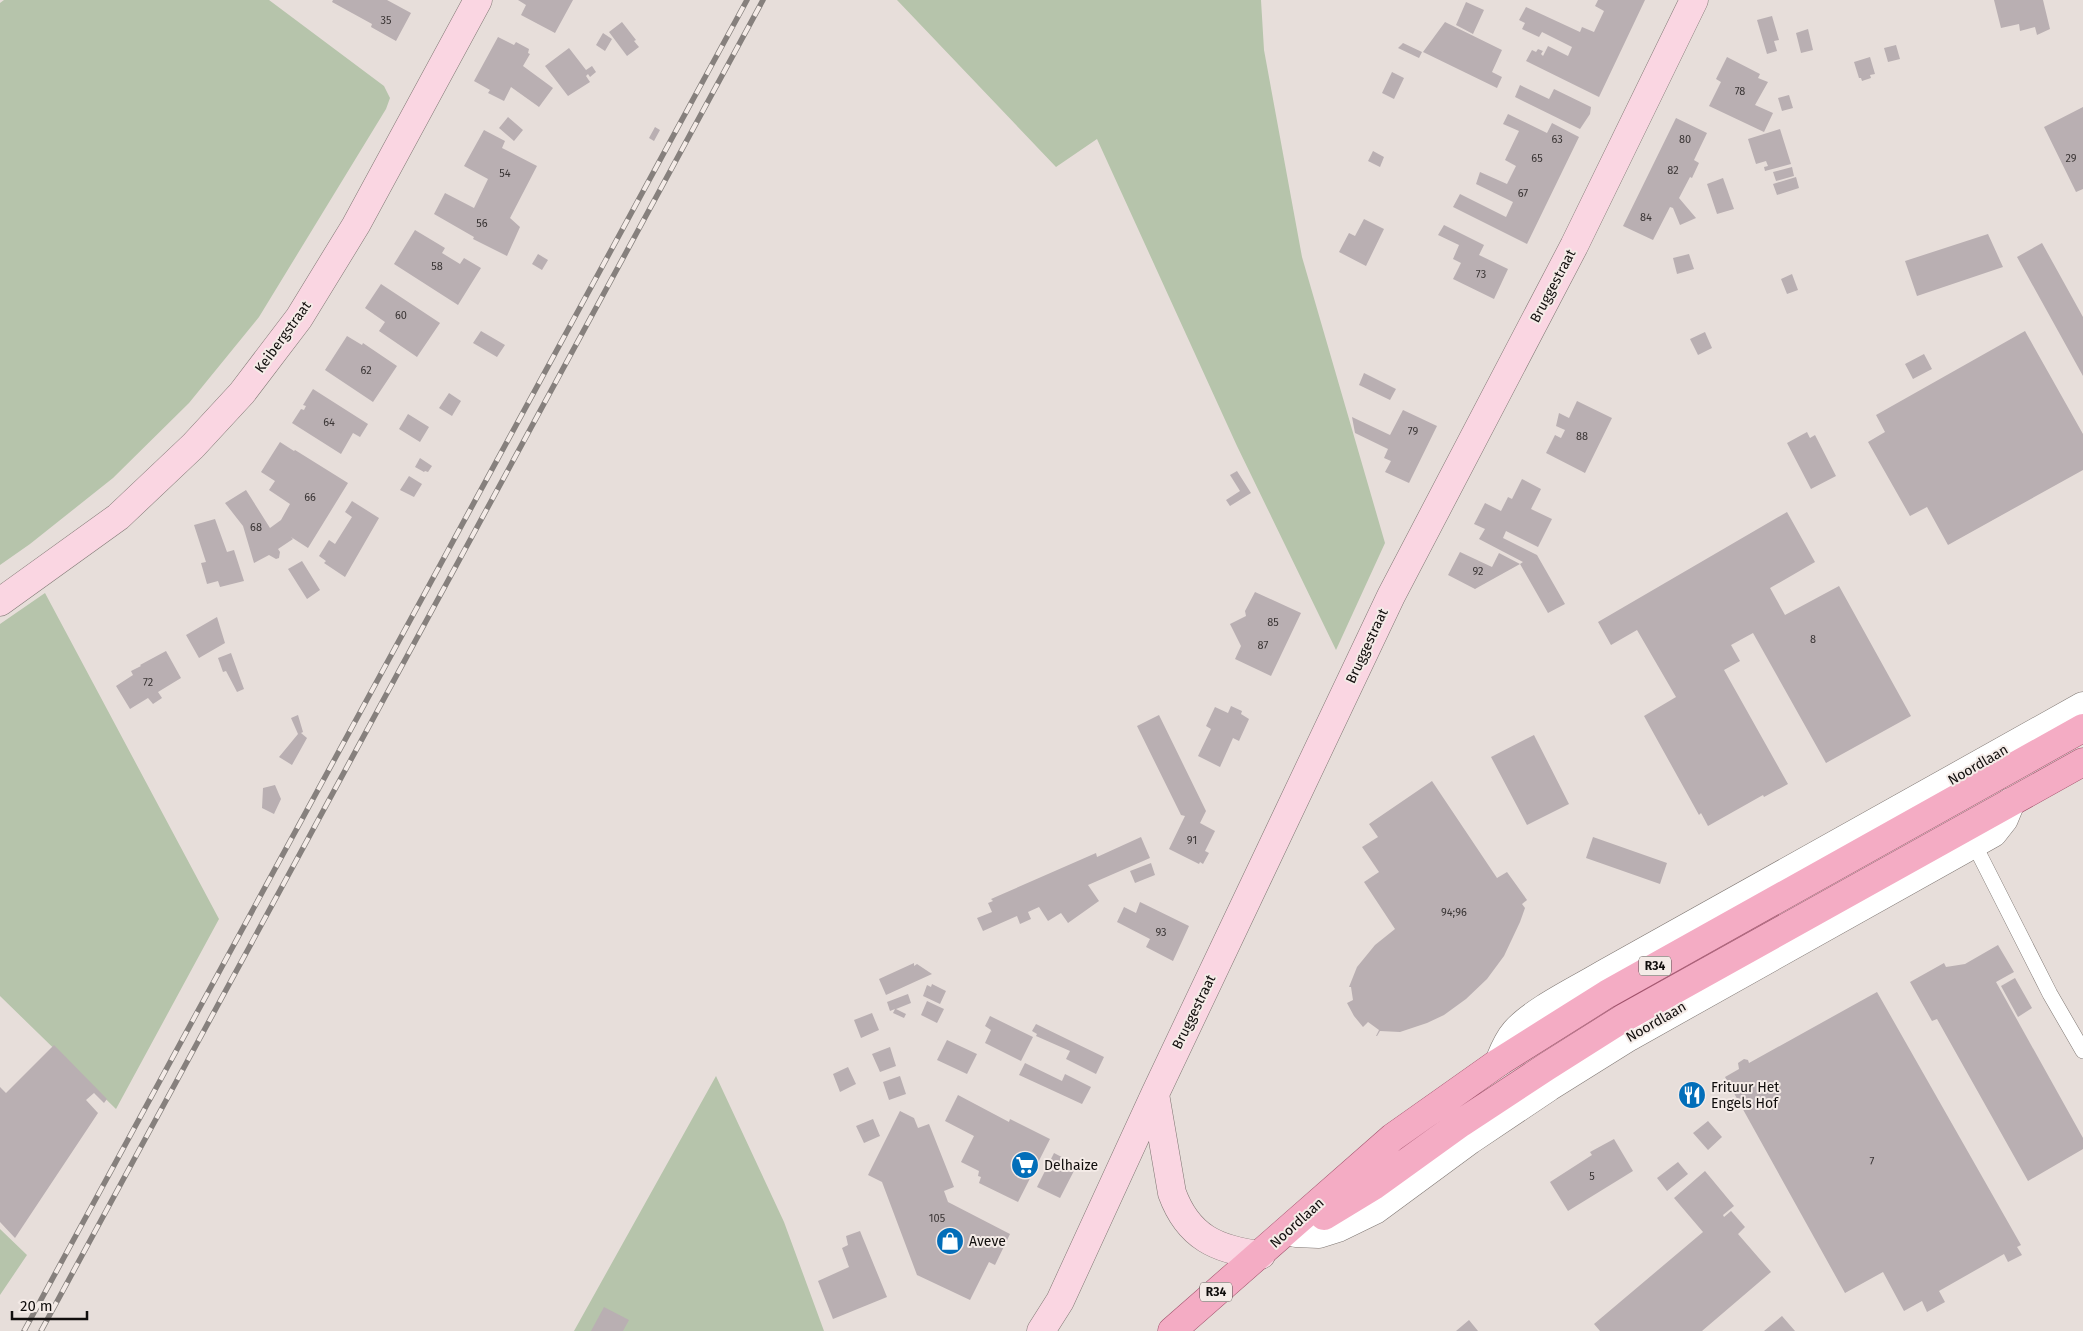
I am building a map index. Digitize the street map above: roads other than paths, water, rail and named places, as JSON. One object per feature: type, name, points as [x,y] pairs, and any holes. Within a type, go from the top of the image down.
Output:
[{"type":"main road","name":"Noordlaan","points":[[1172,1331],[1261,1255],[1393,1137],[1498,1062],[1623,985],[2083,728]]},
{"type":"main road","name":"Noordlaan","points":[[1261,1255],[1375,1185],[1469,1118],[1622,1019],[2083,762]]},
{"type":"street","name":"Keibergstraat","points":[[0,602],[118,518],[193,446],[242,393],[299,318],[356,225],[478,0]]},
{"type":"street","name":"Bruggestraat","points":[[1041,1331],[1060,1301],[1155,1094],[1390,596],[1574,246],[1694,0]]},
{"type":"street","name":"Noordlaan","points":[[1498,1062],[1516,1030],[1570,994],[1727,904],[2083,706]]},
{"type":"street","name":"Noordlaan","points":[[1296,1234],[1319,1234],[1338,1228],[1375,1210],[1470,1140],[1549,1087],[1629,1037],[1993,833],[2004,819],[2011,802]]},
{"type":"street","points":[[1155,1094],[1172,1193],[1185,1220],[1208,1241],[1243,1253],[1261,1255]]},
{"type":"street","name":"Bruggestraat","points":[[1054,1331],[1060,1301]]},
{"type":"lane","points":[[1974,844],[2050,994],[2083,1051]]},
{"type":"railway","points":[[24,1331],[747,0]]},
{"type":"railway","points":[[41,1331],[763,0]]},
{"type":"place","name":"Frituur Het Engels Hof","points":[[1692,1095]]},
{"type":"place","name":"Delhaize","points":[[1025,1165]]},
{"type":"place","name":"Aveve","points":[[950,1241]]}]
